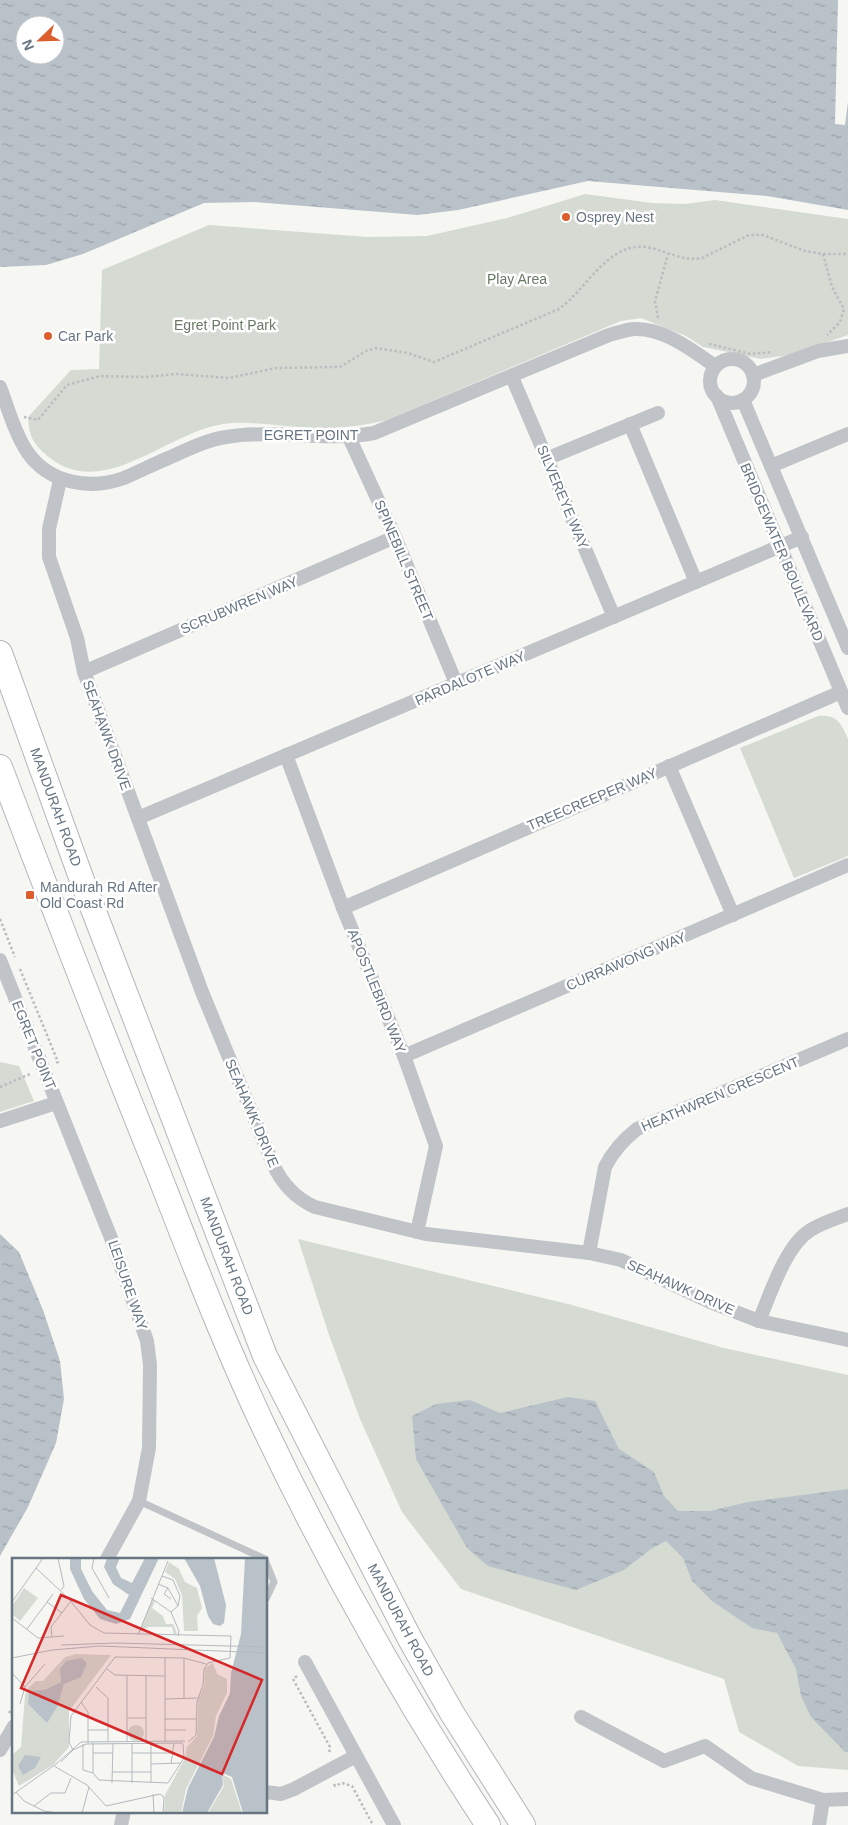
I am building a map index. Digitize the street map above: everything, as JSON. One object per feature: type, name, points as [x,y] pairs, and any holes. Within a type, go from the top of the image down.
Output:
[{"type":"highway","name":"MANDURAH ROAD","points":[[0,654],[83,882],[265,1356],[410,1639],[452,1713],[524,1825]]},
{"type":"highway","points":[[0,767],[99,1026],[186,1243],[260,1420],[345,1590],[458,1779],[488,1825]]},
{"type":"street","name":"EGRET POINT","points":[[0,387],[28,454],[42,468],[60,480],[79,483],[99,483],[123,478],[207,442],[227,436],[349,437],[374,433],[395,426],[609,335],[633,329],[665,336],[700,355],[715,366]]},
{"type":"street","points":[[753,375],[818,351],[848,346]]},
{"type":"street","points":[[736,359],[749,368],[753,375],[754,384],[750,393],[743,400],[734,403],[725,402],[717,396],[710,382],[715,366],[721,361],[736,359]]},
{"type":"street","name":"SILVEREYE WAY","points":[[512,377],[614,617]]},
{"type":"street","name":"BRIDGEWATER BOULEVARD","points":[[717,396],[848,708]]},
{"type":"street","name":"BRIDGEWATER BOULEVARD","points":[[743,400],[848,645]]},
{"type":"street","points":[[546,459],[658,413]]},
{"type":"street","points":[[630,424],[696,582]]},
{"type":"street","points":[[771,466],[848,434]]},
{"type":"street","name":"SPINEBILL STREET","points":[[349,437],[395,538],[456,683]]},
{"type":"street","name":"SEAHAWK DRIVE","points":[[60,480],[49,529],[49,557],[77,638],[84,672],[202,992],[272,1164],[287,1189],[303,1202],[315,1207],[417,1232],[589,1253],[636,1266],[710,1302],[759,1321],[848,1340]]},
{"type":"street","name":"PARDALOTE WAY","points":[[138,818],[802,537]]},
{"type":"street","name":"SCRUBWREN WAY","points":[[84,672],[395,538]]},
{"type":"street","name":"TREECREEPER WAY","points":[[343,908],[841,692]]},
{"type":"street","name":"APOSTLEBIRD WAY","points":[[286,755],[343,908],[404,1056],[436,1146],[417,1232]]},
{"type":"street","points":[[669,766],[733,915]]},
{"type":"street","name":"CURRAWONG WAY","points":[[404,1056],[848,865]]},
{"type":"street","name":"EGRET POINT","points":[[0,960],[56,1102]]},
{"type":"street","name":"HEATHWREN CRESCENT","points":[[589,1253],[605,1167],[611,1155],[624,1139],[637,1129],[848,1039]]},
{"type":"street","points":[[0,1121],[56,1102]]},
{"type":"street","name":"LEISURE WAY","points":[[56,1102],[111,1238],[147,1341],[150,1365],[149,1448],[139,1501],[108,1558]]},
{"type":"street","points":[[759,1321],[784,1265],[800,1239],[809,1231],[848,1214]]},
{"type":"street","points":[[307,1665],[394,1825]]},
{"type":"street","points":[[581,1717],[664,1761],[705,1746],[751,1778],[823,1800],[848,1799]]},
{"type":"street","points":[[0,1750],[12,1729]]},
{"type":"street","points":[[268,1792],[281,1794],[356,1756]]},
{"type":"street","points":[[819,1825],[823,1800]]},
{"type":"street","points":[[121,1825],[124,1812]]},
{"type":"lane","points":[[139,1501],[262,1558]]},
{"type":"lane","points":[[268,1566],[274,1582],[268,1595]]},
{"type":"path","points":[[22,417],[38,420],[67,385],[100,376],[145,377],[177,374],[229,378],[276,368],[340,367],[366,351],[376,348],[408,353],[434,362],[559,310],[571,301],[612,257],[622,250],[633,247],[646,247],[694,260],[749,235],[763,236],[806,251],[823,254],[848,254]]},
{"type":"path","points":[[662,321],[655,316],[654,301],[668,253]]},
{"type":"path","points":[[823,254],[832,287],[844,310],[840,322],[824,337]]},
{"type":"path","points":[[706,344],[751,354],[778,351]]},
{"type":"path","points":[[307,1665],[293,1679],[330,1747],[328,1759],[322,1763],[335,1786],[342,1782],[352,1786],[373,1825]]},
{"type":"green space","name":"Egret Point Park","points":[[585,194],[652,203],[685,204],[715,200],[848,219],[848,335],[791,355],[761,359],[703,347],[686,336],[641,318],[621,321],[387,420],[331,428],[252,423],[232,423],[209,427],[117,467],[94,472],[72,469],[50,458],[36,445],[31,436],[28,417],[71,370],[99,369],[102,270],[209,225],[368,237],[427,236],[507,218]]},
{"type":"green space","points":[[818,716],[830,716],[838,721],[848,739],[848,856],[794,878],[740,748]]},
{"type":"green space","points":[[0,1062],[19,1066],[34,1101],[0,1112]]},
{"type":"green space","points":[[298,1239],[572,1305],[724,1348],[848,1375],[848,1770],[798,1766],[739,1732],[724,1679],[461,1589],[402,1512],[360,1419],[329,1335]]},
{"type":"water","points":[[0,0],[838,0],[835,124],[845,125],[848,102],[848,210],[767,196],[588,181],[458,210],[418,215],[254,202],[204,203],[83,254],[46,265],[0,267]]},
{"type":"water","points":[[0,1234],[19,1252],[43,1310],[60,1361],[64,1399],[56,1443],[28,1507],[0,1556]]},
{"type":"water","points":[[568,1397],[595,1401],[619,1449],[654,1472],[664,1496],[678,1511],[710,1511],[748,1502],[848,1489],[848,1752],[845,1752],[811,1717],[801,1696],[796,1669],[777,1633],[752,1628],[712,1601],[692,1581],[683,1558],[666,1541],[651,1549],[624,1570],[576,1590],[488,1566],[467,1548],[416,1459],[412,1416],[436,1404],[470,1400],[500,1413]]},
{"type":"place","name":"Osprey Nest","points":[[566,217]]},
{"type":"place","name":"Car Park","points":[[48,336]]},
{"type":"place","name":"Mandurah Rd After Old Coast Rd","points":[[30,895]]},
{"type":"park label","name":"Play Area","points":[[517,279]]}]
